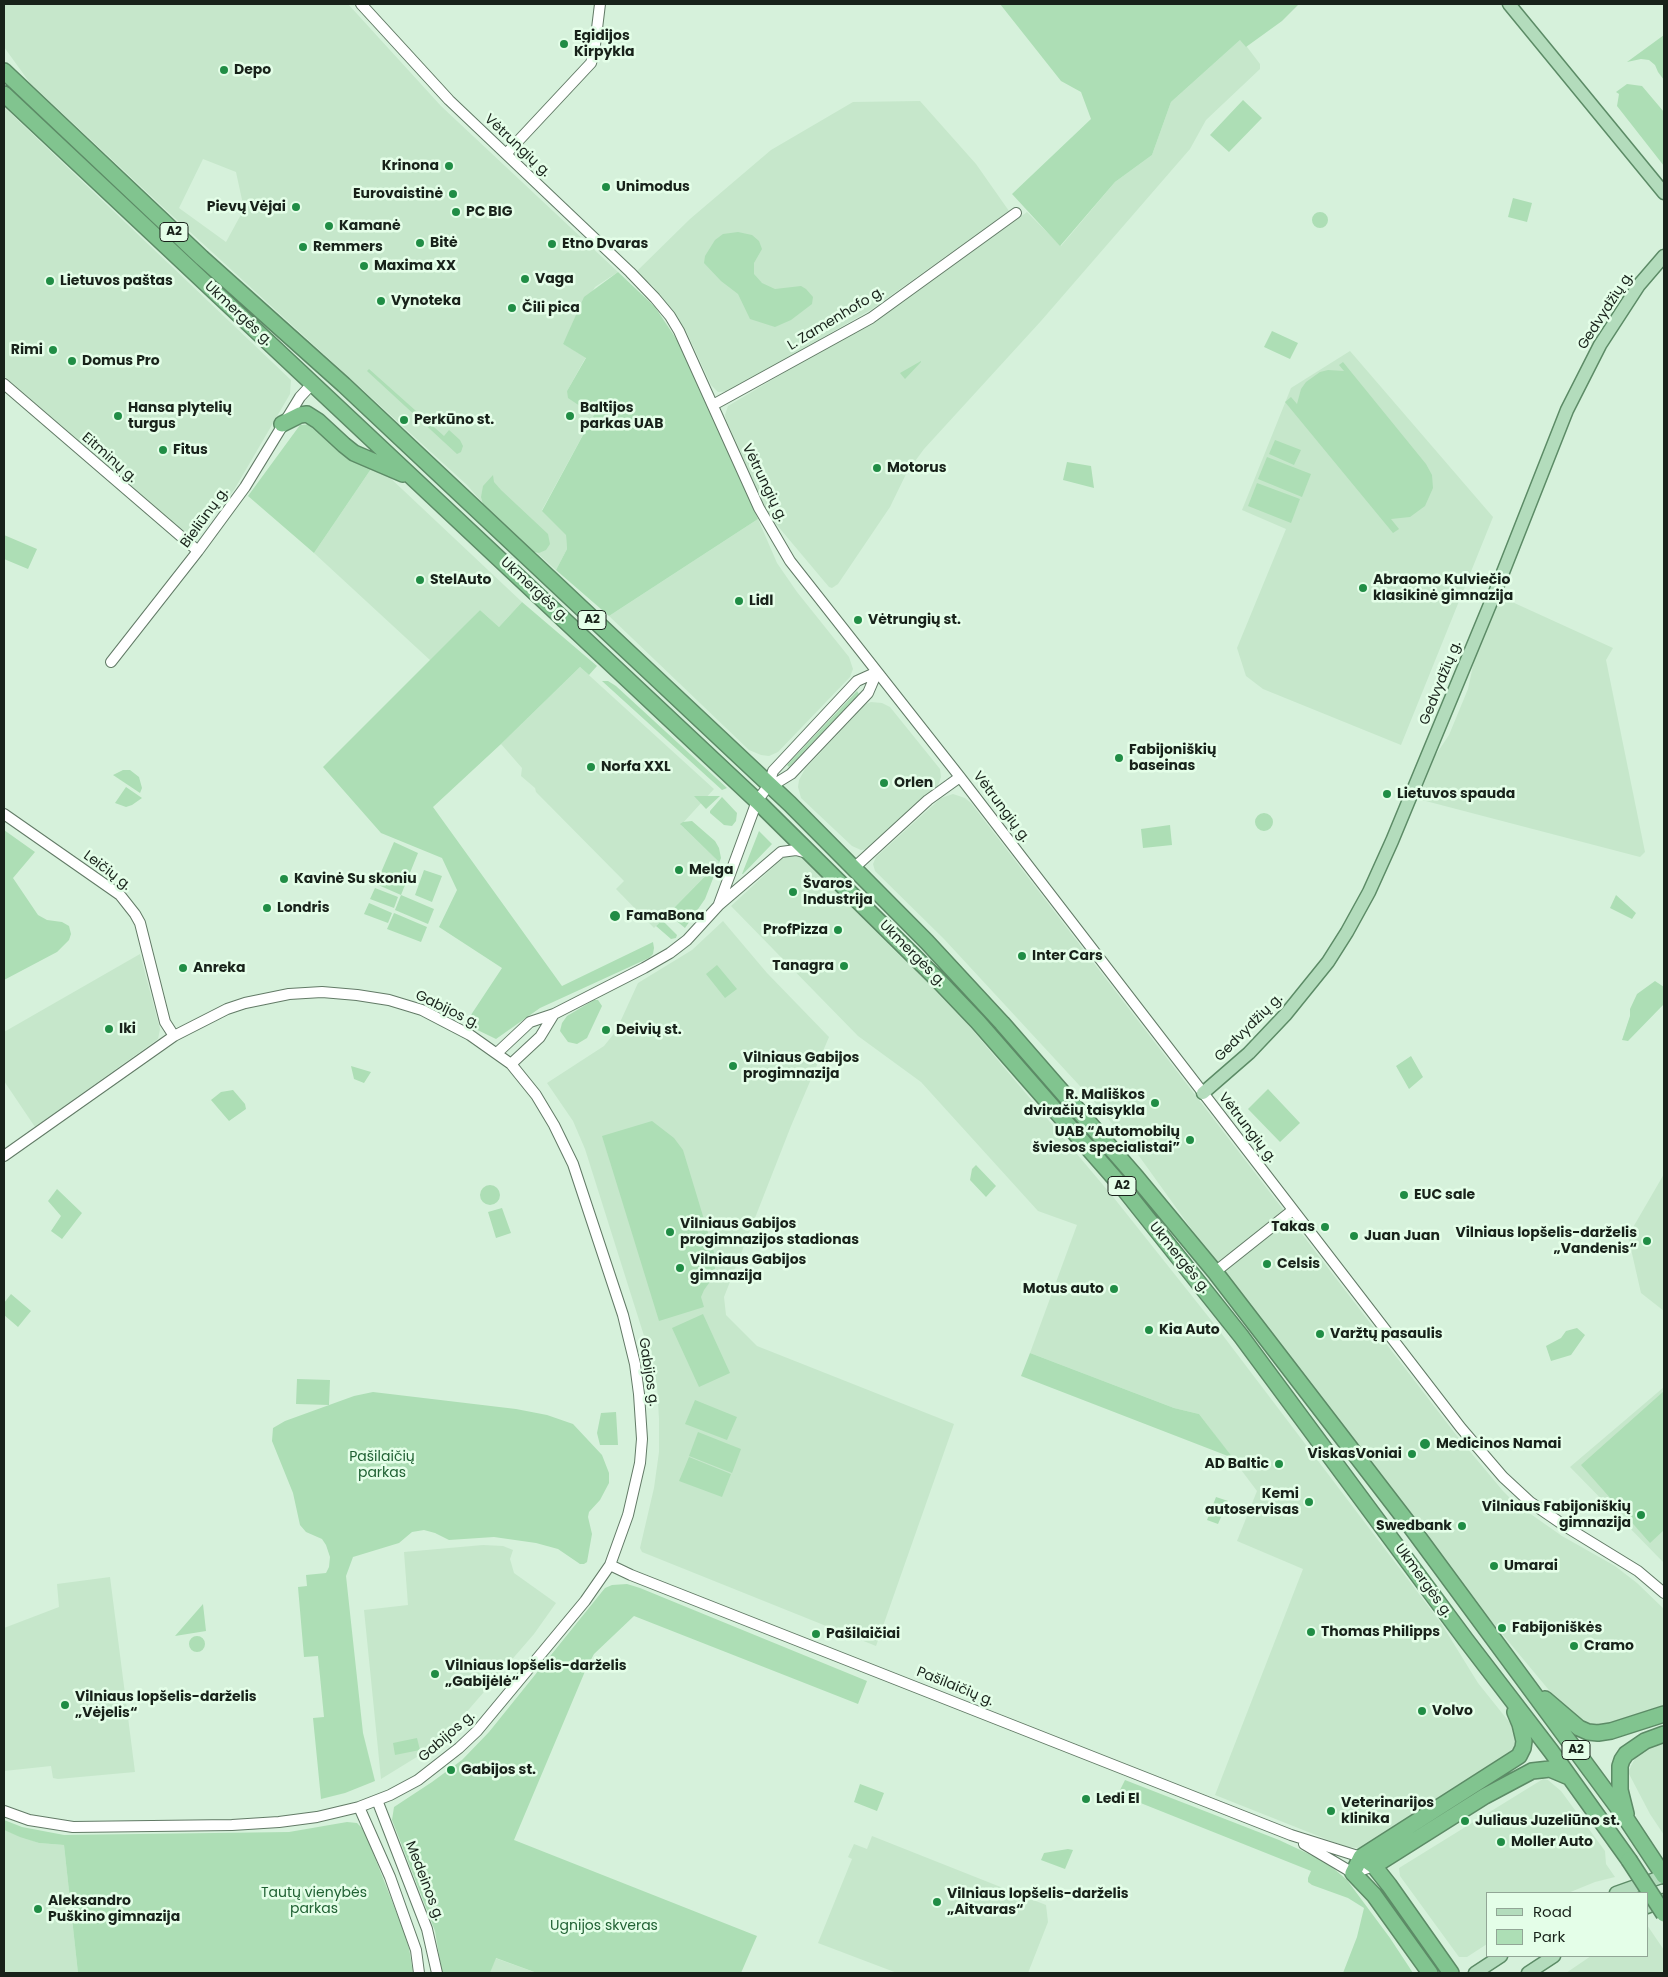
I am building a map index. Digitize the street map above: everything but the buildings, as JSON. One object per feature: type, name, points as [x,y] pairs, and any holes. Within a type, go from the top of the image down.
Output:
[{"type":"highway","name":"Ukmergės g.","points":[[4,71],[202,258],[320,364],[769,784],[855,867],[928,942],[1002,1023],[1214,1272],[1408,1523],[1627,1820],[1664,1876]]},
{"type":"highway","name":"Ukmergės g.","points":[[4,94],[757,800],[822,863],[978,1022],[1038,1089],[1144,1214],[1241,1336],[1466,1640],[1572,1779],[1664,1914]]},
{"type":"highway","points":[[312,384],[320,364]]},
{"type":"highway","points":[[282,424],[306,414],[313,417],[354,452],[418,482]]},
{"type":"highway","points":[[1523,1681],[1572,1723],[1588,1732],[1611,1732],[1664,1714]]},
{"type":"highway","points":[[1430,1973],[1374,1895],[1353,1873],[1519,1756],[1523,1748],[1523,1733],[1504,1688]]},
{"type":"highway","points":[[1627,1820],[1620,1790],[1620,1766],[1622,1760],[1626,1754],[1645,1741],[1664,1734]]},
{"type":"highway","points":[[1368,1861],[1532,1771],[1550,1768],[1572,1779]]},
{"type":"highway","points":[[1368,1861],[1451,1973]]},
{"type":"main road","points":[[1509,4],[1664,194]]},
{"type":"main road","name":"Gedvydžių g.","points":[[1202,1093],[1249,1053],[1286,1014],[1322,970],[1347,932],[1379,872],[1496,590],[1567,410],[1600,345],[1639,285],[1664,256]]},
{"type":"main road","points":[[1619,1892],[1664,1876]]},
{"type":"main road","points":[[1648,1907],[1664,1900]]},
{"type":"main road","points":[[1475,1973],[1499,1957]]},
{"type":"main road","points":[[1528,1973],[1552,1957]]},
{"type":"street","name":"Vėtrungių g.","points":[[361,4],[449,100],[655,298],[680,331],[753,496],[781,547],[1455,1420],[1502,1477],[1523,1496],[1552,1518],[1638,1571],[1664,1593]]},
{"type":"street","points":[[506,154],[590,64],[594,53],[600,4]]},
{"type":"street","name":"L. Zamenhofo g.","points":[[713,405],[871,318],[1016,214]]},
{"type":"street","name":"Eitminų g.","points":[[4,384],[198,551]]},
{"type":"street","name":"Bieliūnų g.","points":[[111,662],[198,551],[245,487],[300,396],[312,384]]},
{"type":"street","points":[[719,904],[757,800],[769,784],[773,771],[857,681],[877,672]]},
{"type":"street","points":[[769,784],[778,782],[790,774],[868,693],[877,672]]},
{"type":"street","points":[[855,867],[928,800],[960,777]]},
{"type":"street","name":"Leičių g.","points":[[4,814],[120,895],[135,914],[140,923],[165,1022],[174,1036]]},
{"type":"street","points":[[497,1053],[530,1022],[554,1014],[660,959],[687,940],[719,904],[781,852],[803,851],[822,863]]},
{"type":"street","name":"Gabijos g.","points":[[4,1156],[174,1036],[227,1009],[245,1003],[289,994],[322,992],[389,1000],[422,1010],[454,1026],[511,1064],[545,1110],[573,1164],[623,1315],[635,1364],[641,1417],[640,1463],[628,1515],[610,1565],[585,1601],[477,1731],[459,1748],[418,1780],[377,1800],[359,1806],[317,1817],[279,1822],[102,1828],[49,1824],[29,1820],[4,1811]]},
{"type":"street","points":[[511,1064],[540,1037],[554,1014]]},
{"type":"street","points":[[1144,1214],[1157,1203]]},
{"type":"street","points":[[1214,1272],[1293,1210]]},
{"type":"street","name":"Pašilaičių g.","points":[[610,1565],[630,1575],[1291,1835],[1368,1861]]},
{"type":"street","name":"Medeinos g.","points":[[377,1800],[428,1929],[437,1973]]},
{"type":"street","points":[[359,1806],[390,1877],[416,1950],[419,1973]]},
{"type":"street","name":"Pašilaičių g.","points":[[1291,1835],[1353,1873]]},
{"type":"shaded area","points":[[4,4],[348,4],[441,106],[618,272],[595,287],[563,344],[586,357],[567,391],[586,410],[588,406],[596,411],[542,510],[566,534],[567,549],[556,570],[487,508],[467,485],[30,83],[4,47]],"holes":[[[203,159],[236,172],[244,209],[226,242],[179,208]]]},
{"type":"shaded area","points":[[1241,39],[1260,64],[1260,69],[1206,120],[1190,149],[1041,321],[924,449],[907,472],[890,507],[838,584],[832,588],[829,587],[776,524],[766,509],[726,420],[725,415],[728,406],[903,302],[1027,212],[1061,246],[1115,182],[1152,155],[1171,102]]},
{"type":"shaded area","points":[[920,101],[976,164],[1009,211],[872,309],[730,391],[718,392],[711,385],[686,331],[653,286],[636,272],[690,219],[771,150],[853,102]]},
{"type":"shaded area","points":[[4,107],[291,380],[290,394],[234,490],[196,537],[191,538],[4,376]]},
{"type":"shaded area","name":"Abraomo Kulviečio klasikinė gimnazija","points":[[1350,351],[1493,517],[1401,745],[1263,689],[1246,676],[1237,648],[1286,529],[1242,510],[1291,388]]},
{"type":"shaded area","points":[[373,466],[386,474],[522,602],[499,627],[480,610],[431,661],[314,553]]},
{"type":"shaded area","points":[[758,519],[777,563],[797,592],[849,657],[853,669],[850,677],[778,752],[769,756],[749,750],[609,616]]},
{"type":"shaded area","points":[[1499,596],[1613,648],[1606,660],[1645,852],[1640,857],[1418,799],[1435,756],[1449,735],[1468,689],[1475,656]]},
{"type":"shaded area","points":[[580,667],[714,789],[681,825],[719,862],[654,928],[616,889],[624,881],[536,792],[535,788],[521,776],[522,768],[501,744]]},
{"type":"shaded area","points":[[871,702],[882,703],[890,707],[940,769],[941,777],[938,786],[879,840],[868,849],[861,850],[852,846],[801,798],[798,787],[799,780],[805,769],[866,704]]},
{"type":"shaded area","points":[[953,794],[965,798],[971,803],[1457,1436],[1503,1491],[1515,1503],[1562,1536],[1615,1566],[1637,1583],[1664,1609],[1664,1709],[1607,1726],[1589,1727],[1568,1713],[1474,1600],[1210,1255],[1139,1156],[1091,1098],[944,939],[875,871],[873,864],[876,857],[941,798]]},
{"type":"shaded area","points":[[791,855],[801,857],[943,995],[1114,1198],[1215,1325],[1441,1623],[1478,1683],[1514,1728],[1518,1740],[1513,1753],[1368,1846],[1361,1848],[1346,1847],[1215,1795],[1303,1569],[1237,1541],[1257,1491],[1199,1414],[1174,1408],[1030,1353],[1077,1225],[1038,1211],[921,1082],[858,1036],[731,906],[784,857]]},
{"type":"shaded area","name":"Vilniaus Gabijos gimnazija","points":[[723,921],[767,973],[829,1037],[791,1126],[724,1297],[726,1315],[757,1346],[954,1424],[876,1646],[642,1552],[640,1548],[654,1488],[659,1452],[657,1385],[651,1358],[585,1149],[573,1121],[547,1083],[604,1046],[616,1031],[638,983],[692,950]]},
{"type":"shaded area","points":[[140,954],[160,1029],[158,1039],[35,1127],[4,1081],[4,1032]]},
{"type":"shaded area","name":"Vilniaus lopšelis-darželis „Vandenis“","points":[[1664,1174],[1664,1311],[1641,1293],[1628,1236]]},
{"type":"shaded area","name":"Vilniaus Fabijoniškių gimnazija","points":[[1664,1387],[1664,1563],[1570,1467]]},
{"type":"shaded area","name":"Vilniaus lopšelis-darželis „Gabijėlė“","points":[[483,1545],[503,1546],[513,1550],[510,1559],[514,1573],[556,1603],[534,1634],[445,1737],[381,1779],[364,1610],[408,1605],[404,1552]]},
{"type":"shaded area","name":"Vilniaus lopšelis-darželis „Vėjelis“","points":[[110,1577],[135,1772],[58,1779],[53,1778],[51,1766],[4,1771],[4,1628],[59,1607],[57,1584]]},
{"type":"shaded area","points":[[1664,1743],[1664,1835],[1650,1814],[1628,1772],[1635,1758],[1641,1753]]},
{"type":"shaded area","points":[[1543,1779],[1548,1780],[1561,1791],[1605,1851],[1606,1864],[1615,1877],[1595,1882],[1570,1892],[1486,1892],[1486,1945],[1467,1957],[1459,1957],[1400,1876],[1399,1868]]},
{"type":"shaded area","name":"Aleksandro Puškino gimnazija","points":[[4,1830],[39,1843],[64,1845],[78,1973],[4,1973]]},
{"type":"shaded area","name":"Vilniaus lopšelis-darželis „Aitvaras“","points":[[872,1836],[1046,1905],[1048,1922],[1028,1973],[897,1973],[818,1943],[852,1859],[848,1857],[854,1844],[867,1849]]},
{"type":"shaded area","points":[[1648,1926],[1664,1950],[1664,1973],[1566,1973],[1590,1957],[1648,1957]]},
{"type":"shaded area","points":[[495,1958],[537,1973],[490,1973]]},
{"type":"green space","points":[[1000,4],[1299,4],[1282,21],[1246,47],[1240,40],[1171,102],[1152,155],[1115,182],[1060,246],[1012,194],[1091,119],[1081,92],[1061,81]]},
{"type":"green space","points":[[1664,35],[1664,80],[1655,65],[1649,60],[1641,59],[1627,62]]},
{"type":"green space","points":[[1627,84],[1642,86],[1664,112],[1664,166],[1617,106],[1619,94],[1616,92]]},
{"type":"green space","points":[[1243,100],[1262,118],[1229,152],[1210,135]]},
{"type":"green space","points":[[1513,198],[1532,203],[1527,222],[1508,217]]},
{"type":"green space","points":[[1320,212],[1328,220],[1320,228],[1312,220]]},
{"type":"green space","points":[[738,232],[752,235],[759,241],[762,249],[754,263],[754,274],[762,283],[775,289],[801,286],[813,297],[812,304],[791,320],[775,327],[750,319],[738,294],[721,281],[704,263],[705,256],[715,240],[723,234]]},
{"type":"green space","points":[[618,272],[655,307],[679,343],[758,519],[609,616],[556,570],[567,549],[566,535],[542,511],[596,411],[589,407],[586,410],[568,398],[567,391],[586,358],[563,344],[584,297]]},
{"type":"green space","points":[[1272,331],[1298,343],[1290,359],[1264,347]]},
{"type":"green space","points":[[921,361],[905,379],[900,373]]},
{"type":"green space","points":[[1343,362],[1426,464],[1432,475],[1433,488],[1425,506],[1410,517],[1391,519],[1399,529],[1393,533],[1285,402],[1291,397],[1297,404],[1301,389],[1306,382],[1320,372],[1328,370],[1344,371],[1339,365]]},
{"type":"green space","points":[[369,369],[444,436],[449,430],[460,440],[463,446],[461,452],[457,454],[367,371]]},
{"type":"green space","points":[[312,424],[373,466],[314,553],[248,496],[300,425]]},
{"type":"green space","points":[[1275,440],[1301,450],[1294,465],[1269,454]]},
{"type":"green space","points":[[1267,457],[1311,474],[1302,497],[1258,479]]},
{"type":"green space","points":[[1067,462],[1091,466],[1094,488],[1063,480]]},
{"type":"green space","points":[[493,475],[494,482],[501,490],[548,534],[550,544],[546,550],[539,553],[534,552],[483,504],[481,497],[483,486]]},
{"type":"green space","points":[[1257,483],[1300,499],[1291,523],[1248,506]]},
{"type":"green space","points":[[4,535],[37,549],[28,569],[4,559]]},
{"type":"green space","points":[[522,602],[597,666],[589,675],[580,667],[433,807],[562,986],[653,942],[654,948],[653,954],[649,958],[540,1008],[496,1039],[465,1024],[502,968],[439,927],[457,890],[442,858],[381,833],[323,767],[480,610],[499,627]]},
{"type":"green space","points":[[602,681],[608,681],[616,686],[727,788],[722,790]]},
{"type":"green space","points":[[857,691],[859,694],[789,767],[787,765]]},
{"type":"green space","points":[[123,770],[130,770],[139,777],[142,788],[140,793],[113,775]]},
{"type":"green space","points":[[126,787],[142,798],[126,807],[115,803]]},
{"type":"green space","points":[[694,796],[720,796],[706,809]]},
{"type":"green space","points":[[722,797],[737,813],[736,821],[732,826],[724,825],[710,813]]},
{"type":"green space","points":[[1264,813],[1270,816],[1273,822],[1270,828],[1264,831],[1258,828],[1255,822],[1258,816]]},
{"type":"green space","points":[[692,821],[715,841],[721,858],[705,899],[685,928],[668,914],[719,862],[680,824]]},
{"type":"green space","points":[[1170,825],[1172,845],[1143,848],[1141,829]]},
{"type":"green space","points":[[4,830],[35,852],[13,878],[38,915],[47,920],[62,922],[69,926],[71,934],[69,940],[57,952],[4,980]]},
{"type":"green space","points":[[759,831],[772,844],[742,874]]},
{"type":"green space","points":[[394,842],[418,853],[401,895],[376,884]]},
{"type":"green space","points":[[424,870],[442,876],[432,902],[415,895]]},
{"type":"green space","points":[[375,888],[398,897],[394,908],[370,899]]},
{"type":"green space","points":[[401,895],[434,909],[428,924],[395,910]]},
{"type":"green space","points":[[1616,895],[1636,913],[1632,919],[1610,908]]},
{"type":"green space","points":[[369,903],[392,913],[388,923],[364,914]]},
{"type":"green space","points":[[394,913],[427,927],[421,942],[387,929]]},
{"type":"green space","points":[[662,920],[677,935],[676,938],[671,939],[656,926]]},
{"type":"green space","points":[[717,965],[737,989],[725,998],[706,974]]},
{"type":"green space","points":[[1655,981],[1664,987],[1664,1004],[1628,1041],[1622,1040],[1630,1016],[1630,1009],[1637,994]]},
{"type":"green space","points":[[594,1000],[598,1000],[602,1006],[587,1038],[577,1044],[568,1042],[560,1031],[562,1023],[567,1016]]},
{"type":"green space","points":[[1411,1056],[1423,1077],[1409,1089],[1396,1066]]},
{"type":"green space","points":[[351,1066],[371,1072],[364,1083],[354,1079]]},
{"type":"green space","points":[[1268,1089],[1300,1123],[1280,1142],[1248,1109]]},
{"type":"green space","points":[[233,1090],[245,1104],[246,1109],[229,1121],[211,1100],[221,1092]]},
{"type":"green space","name":"Vilniaus Gabijos progimnazijos stadionas","points":[[652,1121],[674,1138],[683,1150],[716,1259],[714,1276],[701,1297],[704,1307],[659,1321],[602,1136]]},
{"type":"green space","points":[[976,1165],[996,1186],[986,1197],[970,1180],[972,1169]]},
{"type":"green space","points":[[486,1185],[494,1185],[500,1191],[500,1199],[494,1205],[486,1205],[480,1199],[480,1191]]},
{"type":"green space","points":[[57,1189],[82,1213],[62,1239],[51,1231],[61,1216],[48,1201]]},
{"type":"green space","points":[[502,1208],[511,1233],[496,1238],[488,1212]]},
{"type":"green space","points":[[11,1294],[31,1311],[18,1327],[4,1315],[4,1303]]},
{"type":"green space","points":[[703,1314],[730,1373],[699,1387],[672,1328]]},
{"type":"green space","points":[[1577,1328],[1585,1335],[1571,1355],[1551,1361],[1546,1346],[1561,1338],[1566,1331]]},
{"type":"green space","points":[[1030,1353],[1174,1408],[1199,1414],[1233,1458],[1021,1376]]},
{"type":"green space","points":[[297,1379],[330,1380],[329,1405],[296,1404]]},
{"type":"green space","name":"Vilniaus Fabijoniškių gimnazija","points":[[1664,1391],[1664,1530],[1650,1543],[1581,1465]]},
{"type":"green space","name":"Pašilaičių parkas","points":[[373,1392],[516,1409],[547,1415],[573,1424],[602,1455],[609,1473],[609,1483],[600,1500],[589,1512],[588,1517],[592,1534],[587,1562],[584,1564],[580,1564],[558,1549],[536,1543],[494,1537],[449,1540],[424,1530],[412,1532],[399,1543],[353,1557],[346,1576],[363,1733],[375,1781],[345,1793],[321,1799],[313,1718],[324,1717],[318,1656],[304,1657],[298,1587],[307,1586],[306,1575],[326,1573],[330,1557],[322,1539],[306,1532],[300,1525],[293,1493],[272,1441],[273,1428],[285,1421],[354,1396]]},
{"type":"green space","points":[[695,1400],[737,1417],[727,1440],[685,1424]]},
{"type":"green space","points":[[616,1412],[618,1445],[600,1445],[597,1433],[601,1413]]},
{"type":"green space","points":[[698,1432],[741,1449],[732,1473],[689,1456]]},
{"type":"green space","points":[[689,1457],[731,1474],[722,1497],[679,1481]]},
{"type":"green space","points":[[1216,1497],[1228,1501],[1218,1524],[1207,1520]]},
{"type":"green space","name":"Ugnijos skveras","points":[[627,1584],[867,1681],[858,1704],[634,1616],[594,1654],[586,1669],[514,1840],[757,1936],[741,1973],[537,1973],[496,1958],[490,1973],[442,1973],[435,1931],[392,1820],[394,1807],[462,1760],[489,1732],[605,1588],[612,1585]]},
{"type":"green space","points":[[203,1604],[206,1631],[175,1636]]},
{"type":"green space","points":[[197,1636],[203,1638],[205,1644],[203,1650],[197,1652],[191,1650],[189,1644],[191,1638]]},
{"type":"green space","points":[[417,1738],[420,1750],[395,1755],[393,1743]]},
{"type":"green space","points":[[1125,1780],[1279,1840],[1326,1862],[1347,1880],[1413,1973],[1343,1973],[1357,1937],[1364,1908],[1348,1898],[1312,1885],[1308,1882],[1311,1871],[1118,1794]]},
{"type":"green space","points":[[860,1784],[884,1793],[877,1811],[854,1802]]},
{"type":"green space","name":"Tautų vienybės parkas","points":[[4,1820],[22,1827],[64,1835],[289,1832],[347,1822],[357,1823],[364,1830],[403,1929],[409,1948],[413,1973],[78,1973],[64,1845],[39,1843],[20,1837],[4,1830]]},
{"type":"green space","points":[[1068,1849],[1073,1850],[1065,1869],[1041,1860],[1044,1853]]},
{"type":"place","name":"Egidijos Kirpykla","points":[[564,44]]},
{"type":"place","name":"Depo","points":[[224,70]]},
{"type":"place","name":"Krinona","points":[[449,166]]},
{"type":"place","name":"Unimodus","points":[[606,187]]},
{"type":"place","name":"Eurovaistinė","points":[[453,194]]},
{"type":"place","name":"Pievų Vėjai","points":[[296,207]]},
{"type":"place","name":"PC BIG","points":[[456,212]]},
{"type":"place","name":"Kamanė","points":[[329,226]]},
{"type":"place","name":"Bitė","points":[[420,243]]},
{"type":"place","name":"Etno Dvaras","points":[[552,244]]},
{"type":"place","name":"Remmers","points":[[303,247]]},
{"type":"place","name":"Maxima XX","points":[[364,266]]},
{"type":"place","name":"Vaga","points":[[525,279]]},
{"type":"place","name":"Lietuvos paštas","points":[[50,281]]},
{"type":"place","name":"Vynoteka","points":[[381,301]]},
{"type":"place","name":"Čili pica","points":[[512,308]]},
{"type":"place","name":"Rimi","points":[[53,350]]},
{"type":"place","name":"Domus Pro","points":[[72,361]]},
{"type":"place","name":"Hansa plytelių turgus","points":[[118,416]]},
{"type":"place","name":"Baltijos parkas UAB","points":[[570,416]]},
{"type":"place","name":"Perkūno st.","points":[[404,420]]},
{"type":"place","name":"Fitus","points":[[163,450]]},
{"type":"place","name":"Motorus","points":[[877,468]]},
{"type":"place","name":"StelAuto","points":[[420,580]]},
{"type":"place","name":"Abraomo Kulviečio klasikinė gimnazija","points":[[1363,588]]},
{"type":"place","name":"Lidl","points":[[739,601]]},
{"type":"place","name":"Vėtrungių st.","points":[[858,620]]},
{"type":"place","name":"Fabijoniškių baseinas","points":[[1119,758]]},
{"type":"place","name":"Norfa XXL","points":[[591,767]]},
{"type":"place","name":"Orlen","points":[[884,783]]},
{"type":"place","name":"Lietuvos spauda","points":[[1387,794]]},
{"type":"place","name":"Melga","points":[[679,870]]},
{"type":"place","name":"Kavinė Su skoniu","points":[[284,879]]},
{"type":"place","name":"Švaros Industrija","points":[[793,892]]},
{"type":"place","name":"Londris","points":[[267,908]]},
{"type":"place","name":"FamaBona","points":[[615,916]]},
{"type":"place","name":"ProfPizza","points":[[838,930]]},
{"type":"place","name":"Inter Cars","points":[[1022,956]]},
{"type":"place","name":"Tanagra","points":[[844,966]]},
{"type":"place","name":"Anreka","points":[[183,968]]},
{"type":"place","name":"Iki","points":[[109,1029]]},
{"type":"place","name":"Deivių st.","points":[[606,1030]]},
{"type":"place","name":"Vilniaus Gabijos progimnazija","points":[[733,1066]]},
{"type":"place","name":"R. Mališkos dviračių taisykla","points":[[1155,1103]]},
{"type":"place","name":"UAB “Automobilų šviesos specialistai”","points":[[1190,1140]]},
{"type":"place","name":"EUC sale","points":[[1404,1195]]},
{"type":"place","name":"Takas","points":[[1325,1227]]},
{"type":"place","name":"Vilniaus Gabijos progimnazijos stadionas","points":[[670,1232]]},
{"type":"place","name":"Juan Juan","points":[[1354,1236]]},
{"type":"place","name":"Vilniaus lopšelis-darželis „Vandenis“","points":[[1647,1241]]},
{"type":"place","name":"Celsis","points":[[1267,1264]]},
{"type":"place","name":"Vilniaus Gabijos gimnazija","points":[[680,1268]]},
{"type":"place","name":"Motus auto","points":[[1114,1289]]},
{"type":"place","name":"Kia Auto","points":[[1149,1330]]},
{"type":"place","name":"Varžtų pasaulis","points":[[1320,1334]]},
{"type":"place","name":"Medicinos Namai","points":[[1425,1444]]},
{"type":"place","name":"ViskasVoniai","points":[[1412,1454]]},
{"type":"place","name":"AD Baltic","points":[[1279,1464]]},
{"type":"place","name":"Kemi autoservisas","points":[[1309,1502]]},
{"type":"place","name":"Vilniaus Fabijoniškių gimnazija","points":[[1641,1515]]},
{"type":"place","name":"Swedbank","points":[[1462,1526]]},
{"type":"place","name":"Umarai","points":[[1494,1566]]},
{"type":"place","name":"Fabijoniškės","points":[[1502,1628]]},
{"type":"place","name":"Thomas Philipps","points":[[1311,1632]]},
{"type":"place","name":"Pašilaičiai","points":[[816,1634]]},
{"type":"place","name":"Cramo","points":[[1574,1646]]},
{"type":"place","name":"Vilniaus lopšelis-darželis „Gabijėlė“","points":[[435,1674]]},
{"type":"place","name":"Vilniaus lopšelis-darželis „Vėjelis“","points":[[65,1705]]},
{"type":"place","name":"Volvo","points":[[1422,1711]]},
{"type":"place","name":"Gabijos st.","points":[[451,1770]]},
{"type":"place","name":"Ledi El","points":[[1086,1799]]},
{"type":"place","name":"Veterinarijos klinika","points":[[1331,1811]]},
{"type":"place","name":"Juliaus Juzeliūno st.","points":[[1465,1821]]},
{"type":"place","name":"Moller Auto","points":[[1501,1842]]},
{"type":"place","name":"Vilniaus lopšelis-darželis „Aitvaras“","points":[[937,1902]]},
{"type":"place","name":"Aleksandro Puškino gimnazija","points":[[38,1909]]}]
